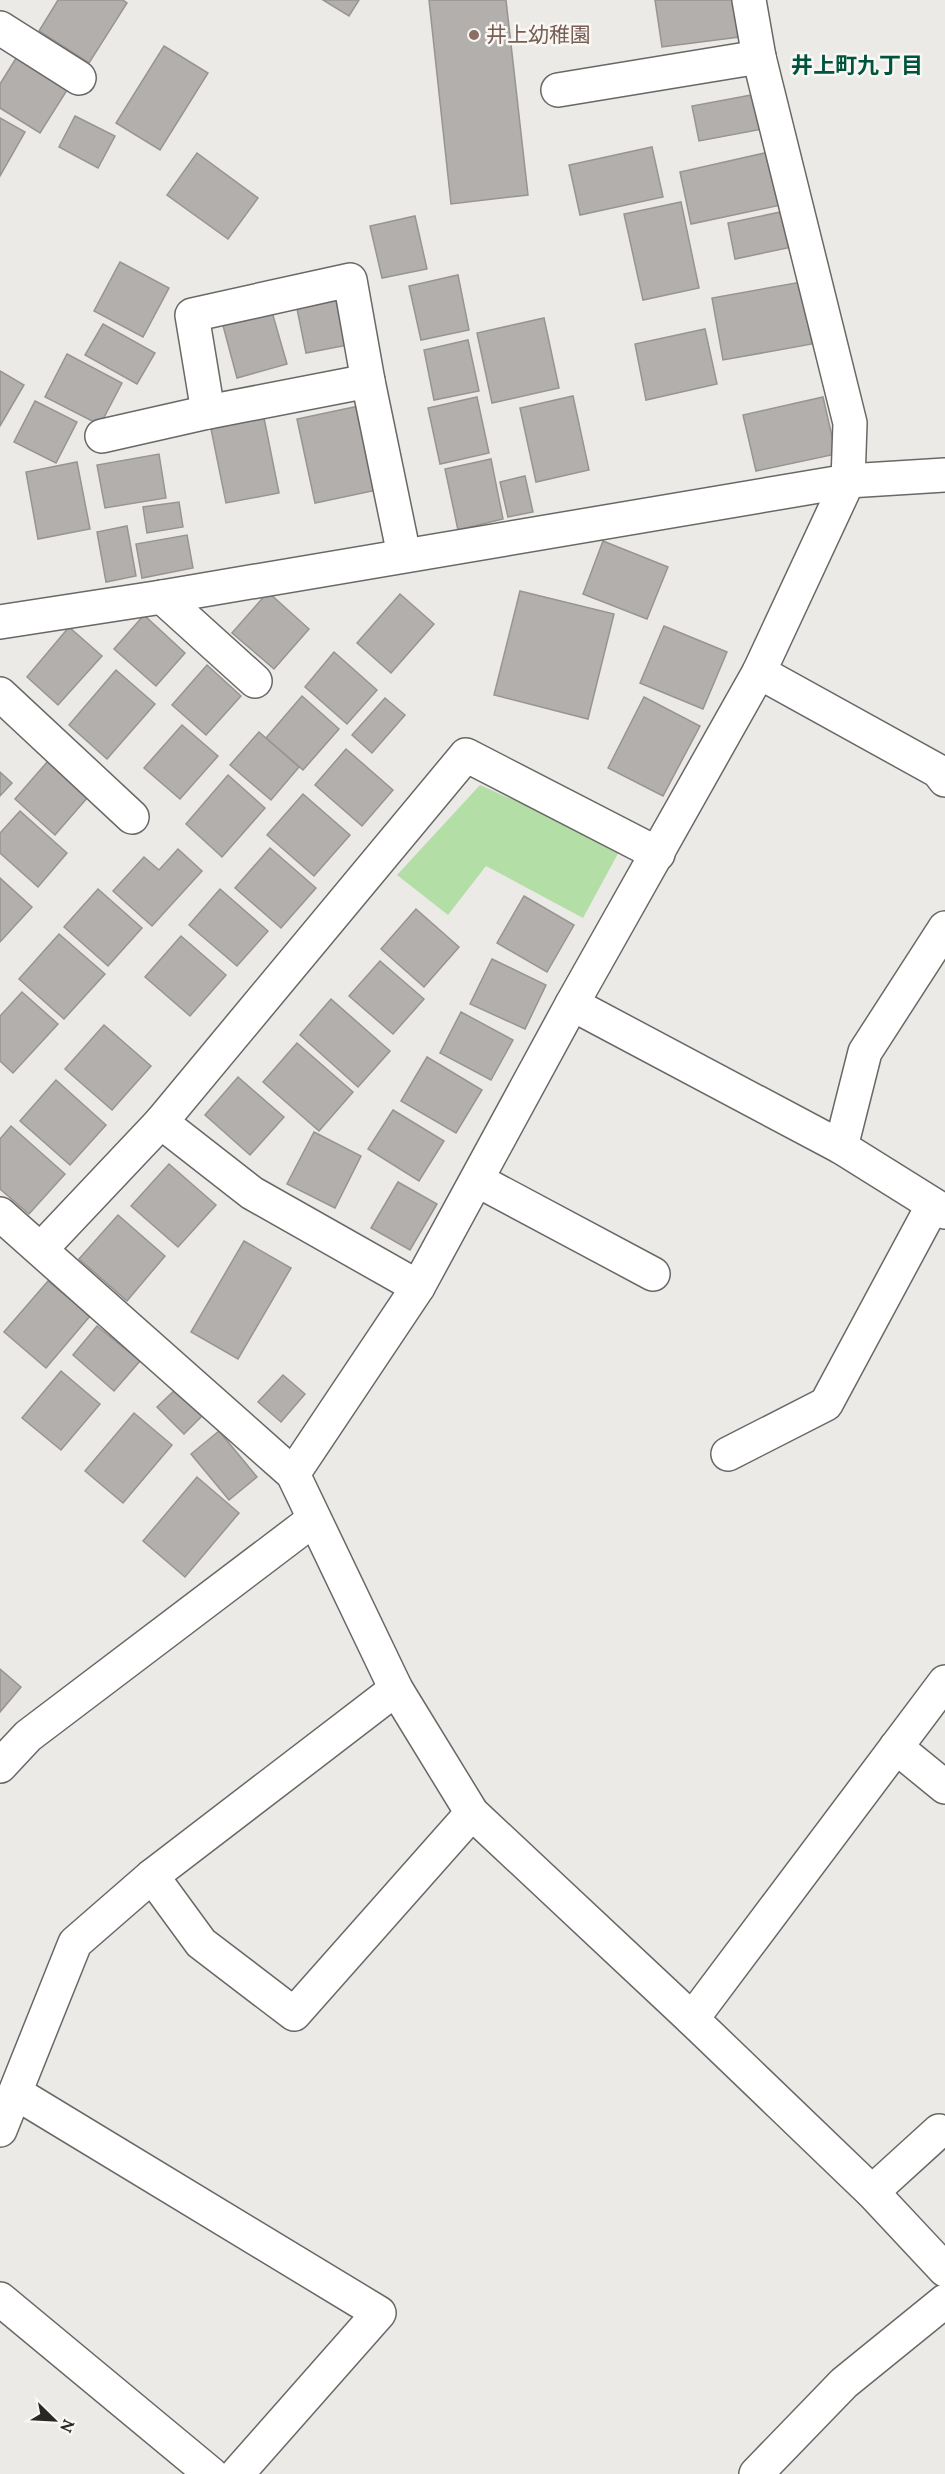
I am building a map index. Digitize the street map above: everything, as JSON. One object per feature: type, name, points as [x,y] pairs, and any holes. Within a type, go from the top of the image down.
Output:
[{"type":"street","points":[[292,1474],[418,1287],[572,1004],[759,672],[848,481],[850,423],[759,57],[749,0]]},
{"type":"street","points":[[0,28],[79,78]]},
{"type":"street","points":[[558,90],[759,57]]},
{"type":"street","points":[[208,412],[192,315],[350,280],[404,555]]},
{"type":"street","points":[[102,436],[208,412],[368,381]]},
{"type":"street","points":[[0,622],[162,597],[848,481],[945,475]]},
{"type":"street","points":[[162,597],[255,681]]},
{"type":"street","points":[[759,672],[938,771],[945,780]]},
{"type":"street","points":[[0,694],[132,817]]},
{"type":"street","points":[[41,1249],[161,1122],[466,755],[658,854]]},
{"type":"street","points":[[841,1147],[865,1052],[945,928]]},
{"type":"street","points":[[572,1004],[841,1147],[939,1208],[826,1404],[728,1454]]},
{"type":"street","points":[[161,1122],[252,1193],[418,1287]]},
{"type":"street","points":[[477,1180],[653,1274]]},
{"type":"street","points":[[0,1214],[292,1474],[396,1689],[472,1813],[872,2192],[945,2270]]},
{"type":"street","points":[[0,1766],[28,1736],[313,1520]]},
{"type":"street","points":[[692,2019],[944,1686]]},
{"type":"street","points":[[0,2130],[75,1943],[152,1876],[396,1689]]},
{"type":"street","points":[[896,1747],[945,1787]]},
{"type":"street","points":[[152,1876],[201,1942],[294,2014],[472,1813]]},
{"type":"street","points":[[16,2093],[379,2313],[237,2474]]},
{"type":"street","points":[[872,2192],[939,2131]]},
{"type":"street","points":[[0,2299],[211,2474]]},
{"type":"street","points":[[756,2474],[844,2383],[945,2301]]},
{"type":"green space","points":[[480,785],[621,848],[583,918],[486,866],[448,915],[397,875]]},
{"type":"building","points":[[58,0],[123,0],[127,3],[89,63],[39,31]]},
{"type":"building","points":[[323,0],[359,0],[349,16]]},
{"type":"building","points":[[429,0],[506,0],[528,195],[451,204]]},
{"type":"building","points":[[655,0],[734,0],[739,37],[662,47]]},
{"type":"building","points":[[164,46],[208,73],[160,150],[116,123]]},
{"type":"building","points":[[18,55],[69,87],[40,133],[0,108],[0,84]]},
{"type":"building","points":[[757,94],[763,129],[699,141],[692,106]]},
{"type":"building","points":[[75,116],[115,136],[98,168],[59,147]]},
{"type":"building","points":[[0,118],[25,132],[0,176]]},
{"type":"building","points":[[652,147],[663,197],[580,215],[569,165]]},
{"type":"building","points":[[769,152],[781,205],[691,224],[680,172]]},
{"type":"building","points":[[197,153],[258,198],[228,239],[167,195]]},
{"type":"building","points":[[681,202],[699,288],[643,300],[624,214]]},
{"type":"building","points":[[790,210],[797,246],[735,259],[728,223]]},
{"type":"building","points":[[415,216],[427,269],[382,278],[370,226]]},
{"type":"building","points":[[120,262],[169,288],[143,337],[94,311]]},
{"type":"building","points":[[458,275],[469,330],[421,340],[409,286]]},
{"type":"building","points":[[801,282],[812,344],[723,360],[712,298]]},
{"type":"building","points":[[341,290],[353,344],[306,353],[295,299]]},
{"type":"building","points":[[270,305],[287,364],[237,378],[221,318]]},
{"type":"building","points":[[544,318],[559,388],[492,403],[477,333]]},
{"type":"building","points":[[103,324],[155,353],[137,384],[85,355]]},
{"type":"building","points":[[705,329],[717,384],[646,400],[635,344]]},
{"type":"building","points":[[468,340],[479,391],[434,400],[424,350]]},
{"type":"building","points":[[67,354],[122,383],[100,425],[45,397]]},
{"type":"building","points":[[0,371],[24,385],[0,426]]},
{"type":"building","points":[[573,396],[589,470],[536,482],[520,408]]},
{"type":"building","points":[[477,397],[489,453],[440,464],[428,408]]},
{"type":"building","points":[[823,397],[836,454],[756,471],[743,415]]},
{"type":"building","points":[[35,401],[77,422],[56,463],[14,442]]},
{"type":"building","points":[[359,406],[377,490],[315,503],[297,419]]},
{"type":"building","points":[[263,413],[279,493],[226,503],[210,424]]},
{"type":"building","points":[[159,454],[166,498],[105,508],[97,465]]},
{"type":"building","points":[[491,459],[503,519],[458,530],[445,469]]},
{"type":"building","points":[[77,462],[90,529],[38,539],[26,472]]},
{"type":"building","points":[[525,476],[533,512],[508,517],[500,482]]},
{"type":"building","points":[[179,502],[183,527],[147,533],[143,507]]},
{"type":"building","points":[[127,526],[136,576],[106,582],[97,532]]},
{"type":"building","points":[[187,535],[193,568],[142,578],[136,544]]},
{"type":"building","points":[[603,541],[668,567],[647,619],[583,594]]},
{"type":"building","points":[[520,591],[614,614],[588,719],[494,695]]},
{"type":"building","points":[[268,592],[309,629],[274,669],[232,633]]},
{"type":"building","points":[[400,594],[434,624],[391,673],[357,643]]},
{"type":"building","points":[[144,615],[185,653],[156,686],[114,649]]},
{"type":"building","points":[[664,626],[727,652],[703,709],[640,683]]},
{"type":"building","points":[[69,627],[102,656],[58,705],[27,677]]},
{"type":"building","points":[[334,652],[377,690],[347,724],[305,687]]},
{"type":"building","points":[[207,665],[241,696],[206,735],[172,705]]},
{"type":"building","points":[[116,670],[155,704],[107,759],[69,725]]},
{"type":"building","points":[[302,696],[339,729],[303,770],[266,738]]},
{"type":"building","points":[[644,697],[700,726],[663,796],[608,768]]},
{"type":"building","points":[[385,698],[405,715],[372,753],[352,735]]},
{"type":"building","points":[[182,725],[218,756],[180,799],[144,768]]},
{"type":"building","points":[[259,732],[299,767],[271,800],[230,765]]},
{"type":"building","points":[[346,749],[393,790],[362,826],[315,785]]},
{"type":"building","points":[[48,761],[88,797],[55,835],[15,799]]},
{"type":"building","points":[[0,772],[12,783],[0,796]]},
{"type":"building","points":[[228,775],[265,808],[222,857],[186,824]]},
{"type":"building","points":[[303,794],[350,835],[314,876],[267,835]]},
{"type":"building","points":[[20,811],[67,853],[38,887],[0,853],[0,833]]},
{"type":"building","points":[[270,848],[316,888],[281,928],[235,888]]},
{"type":"building","points":[[178,849],[202,871],[152,926],[113,891],[144,857],[159,870]]},
{"type":"building","points":[[0,878],[32,907],[0,942]]},
{"type":"building","points":[[98,889],[142,928],[108,966],[64,927]]},
{"type":"building","points":[[220,889],[268,931],[237,966],[189,925]]},
{"type":"building","points":[[524,896],[574,925],[547,972],[497,943]]},
{"type":"building","points":[[416,909],[459,947],[424,987],[381,949]]},
{"type":"building","points":[[59,934],[105,974],[64,1019],[19,979]]},
{"type":"building","points":[[181,936],[226,975],[190,1016],[145,977]]},
{"type":"building","points":[[492,959],[546,985],[525,1029],[470,1004]]},
{"type":"building","points":[[380,961],[424,999],[393,1034],[349,996]]},
{"type":"building","points":[[22,992],[58,1024],[13,1073],[0,1061],[0,1016]]},
{"type":"building","points":[[331,999],[390,1051],[358,1087],[300,1035]]},
{"type":"building","points":[[461,1012],[513,1040],[491,1080],[440,1053]]},
{"type":"building","points":[[104,1025],[151,1066],[112,1110],[65,1069]]},
{"type":"building","points":[[297,1043],[353,1092],[319,1131],[263,1082]]},
{"type":"building","points":[[427,1057],[482,1090],[456,1133],[401,1101]]},
{"type":"building","points":[[238,1077],[284,1117],[250,1155],[205,1115]]},
{"type":"building","points":[[56,1080],[106,1125],[70,1165],[20,1121]]},
{"type":"building","points":[[393,1110],[444,1141],[419,1181],[368,1149]]},
{"type":"building","points":[[11,1126],[65,1174],[29,1214],[0,1189],[0,1139]]},
{"type":"building","points":[[314,1132],[361,1156],[335,1208],[287,1184]]},
{"type":"building","points":[[169,1164],[216,1205],[178,1247],[131,1206]]},
{"type":"building","points":[[398,1182],[437,1204],[410,1250],[371,1228]]},
{"type":"building","points":[[118,1215],[165,1256],[127,1301],[79,1259]]},
{"type":"building","points":[[244,1241],[291,1268],[238,1359],[191,1332]]},
{"type":"building","points":[[48,1281],[90,1316],[46,1368],[4,1332]]},
{"type":"building","points":[[97,1326],[140,1361],[114,1391],[73,1355]]},
{"type":"building","points":[[61,1371],[100,1404],[61,1450],[22,1418]]},
{"type":"building","points":[[283,1375],[305,1394],[281,1422],[258,1402]]},
{"type":"building","points":[[179,1386],[205,1413],[184,1434],[157,1407]]},
{"type":"building","points":[[134,1413],[172,1445],[123,1503],[85,1471]]},
{"type":"building","points":[[219,1431],[257,1477],[229,1500],[191,1454]]},
{"type":"building","points":[[197,1477],[239,1513],[185,1577],[143,1541]]},
{"type":"building","points":[[0,1669],[21,1687],[0,1712]]},
{"type":"place","name":"井上幼稚園","points":[[474,35]]},
{"type":"district","name":"井上町九丁目","points":[[857,65]]}]
